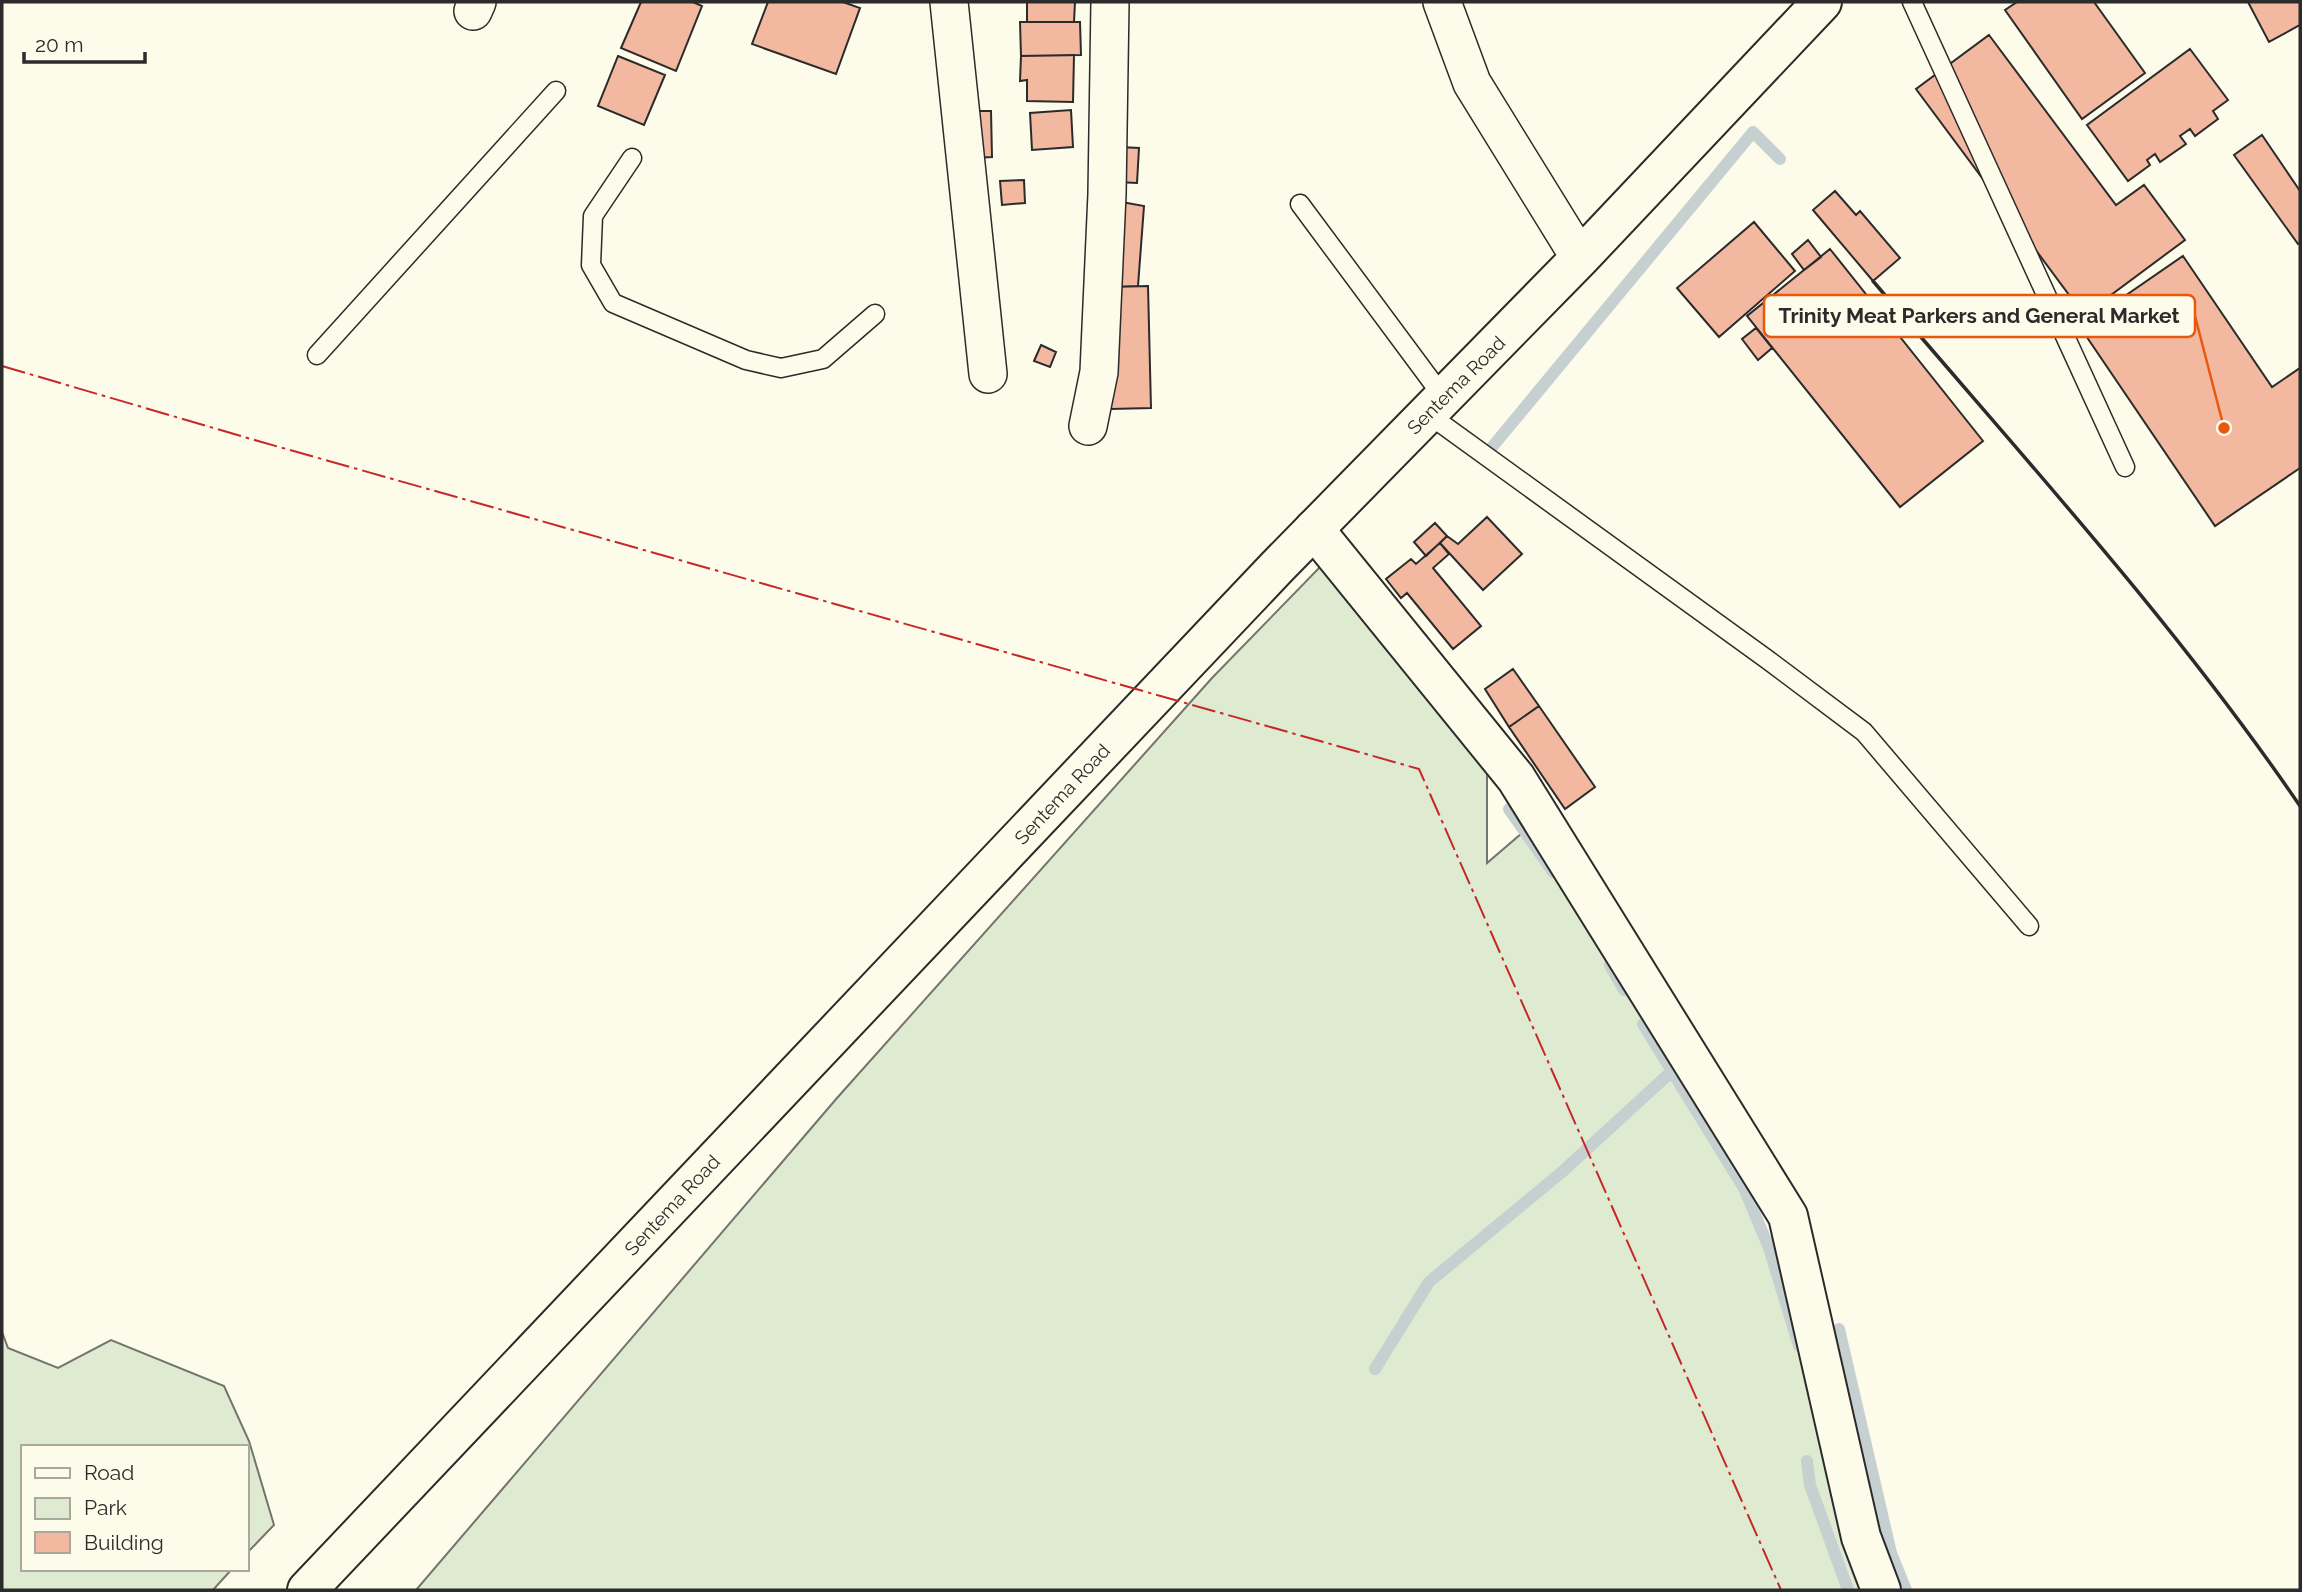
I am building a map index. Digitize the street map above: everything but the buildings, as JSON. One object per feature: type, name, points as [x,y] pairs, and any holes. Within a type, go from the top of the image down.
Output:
[{"type":"main road","name":"Sentema Road","points":[[307,1590],[1314,529],[1580,258],[1822,2]]},
{"type":"main road","points":[[1314,529],[1517,778],[1788,1216],[1861,1537],[1881,1590]]},
{"type":"street","points":[[949,2],[988,374]]},
{"type":"street","points":[[1088,426],[1099,372],[1107,194],[1110,2]]},
{"type":"street","points":[[1442,2],[1472,83],[1580,258]]},
{"type":"lane","points":[[1912,2],[2125,467]]},
{"type":"lane","points":[[317,355],[556,92]]},
{"type":"lane","points":[[632,158],[593,216],[591,264],[613,303],[746,360],[781,368],[823,359],[875,314]]},
{"type":"lane","points":[[1300,204],[1436,406],[1864,732],[2029,926]]},
{"type":"green space","points":[[1321,566],[1487,769],[1487,863],[1529,827],[1675,1066],[1744,1188],[1769,1248],[1799,1347],[1864,1590],[416,1590],[837,1098],[1212,678]]},
{"type":"green space","points":[[2,1332],[8,1348],[58,1368],[111,1340],[224,1386],[249,1441],[274,1525],[248,1552],[248,1445],[21,1445],[21,1571],[230,1571],[213,1590],[2,1590]]},
{"type":"waterway","points":[[1488,452],[1753,132],[1780,159]]},
{"type":"waterway","points":[[1509,809],[1553,872]]},
{"type":"waterway","points":[[1610,965],[1624,990]]},
{"type":"waterway","points":[[1643,1024],[1744,1188],[1769,1248],[1799,1346]]},
{"type":"waterway","points":[[1375,1369],[1429,1282],[1562,1172],[1671,1072]]},
{"type":"waterway","points":[[1839,1329],[1891,1553],[1906,1590]]},
{"type":"waterway","points":[[1807,1461],[1810,1485],[1848,1590]]},
{"type":"wall","points":[[1873,281],[2148,604],[2251,737],[2300,806]]},
{"type":"power","points":[[2,366],[251,439],[1419,769],[1781,1590]]},
{"type":"place","name":"Trinity Meat Parkers and General Market","points":[[2224,428]]}]
